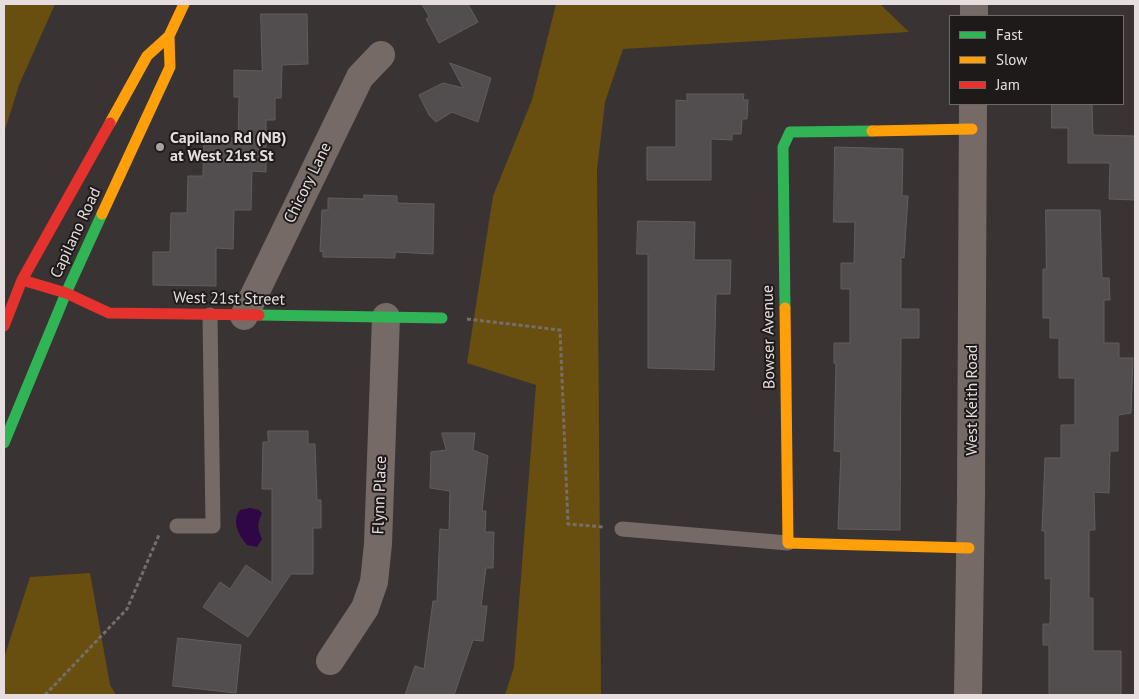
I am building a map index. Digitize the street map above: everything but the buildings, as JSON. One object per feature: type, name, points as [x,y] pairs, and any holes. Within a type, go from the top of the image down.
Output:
[{"type":"street","name":"Capilano Road","points":[[4,326],[22,280],[147,56],[169,36],[184,4]]},
{"type":"street","name":"Capilano Road","points":[[4,443],[66,294],[170,67],[169,36]]},
{"type":"street","name":"Chicory Lane","points":[[244,316],[360,78],[381,56]]},
{"type":"street","name":"Bowser Avenue","points":[[788,543],[783,147],[790,132],[972,116]]},
{"type":"street","name":"West Keith Road","points":[[968,695],[972,116]]},
{"type":"street","name":"West 21st Street","points":[[22,280],[66,294],[109,313],[442,318]]},
{"type":"street","name":"Flynn Place","points":[[330,661],[365,608],[374,582],[378,544],[386,317]]},
{"type":"street","points":[[788,543],[970,548]]},
{"type":"lane","points":[[177,526],[213,526],[210,315]]},
{"type":"lane","points":[[622,528],[788,543]]},
{"type":"path","points":[[460,318],[560,330],[568,524],[622,528]]},
{"type":"path","points":[[45,695],[127,609],[162,529],[177,526]]},
{"type":"shaded area","points":[[4,4],[55,4],[19,85],[4,133]]},
{"type":"shaded area","points":[[556,4],[880,4],[909,32],[623,49],[605,102],[597,170],[601,695],[505,695],[514,667],[536,385],[467,363],[493,196],[532,100]]},
{"type":"shaded area","points":[[250,508],[259,510],[262,513],[258,526],[262,539],[257,547],[247,545],[241,537],[236,524],[237,515],[240,510]]},
{"type":"shaded area","points":[[90,573],[110,685],[116,695],[4,695],[4,658],[30,577]]},
{"type":"traffic: fast","points":[[785,308],[783,147],[790,132],[872,131]]},
{"type":"traffic: fast","points":[[4,443],[66,293],[102,214]]},
{"type":"traffic: fast","points":[[259,315],[442,318]]},
{"type":"traffic: slow","points":[[110,123],[147,56],[169,36],[184,4]]},
{"type":"traffic: slow","points":[[102,214],[170,67],[169,36]]},
{"type":"traffic: slow","points":[[872,131],[972,129]]},
{"type":"traffic: slow","points":[[785,308],[788,543],[969,548]]},
{"type":"traffic: jam","points":[[4,326],[22,280],[110,123]]},
{"type":"traffic: jam","points":[[22,280],[66,293],[109,313],[259,315]]},
{"type":"place","name":"Capilano Rd (NB) at West 21st St","points":[[160,147]]}]
